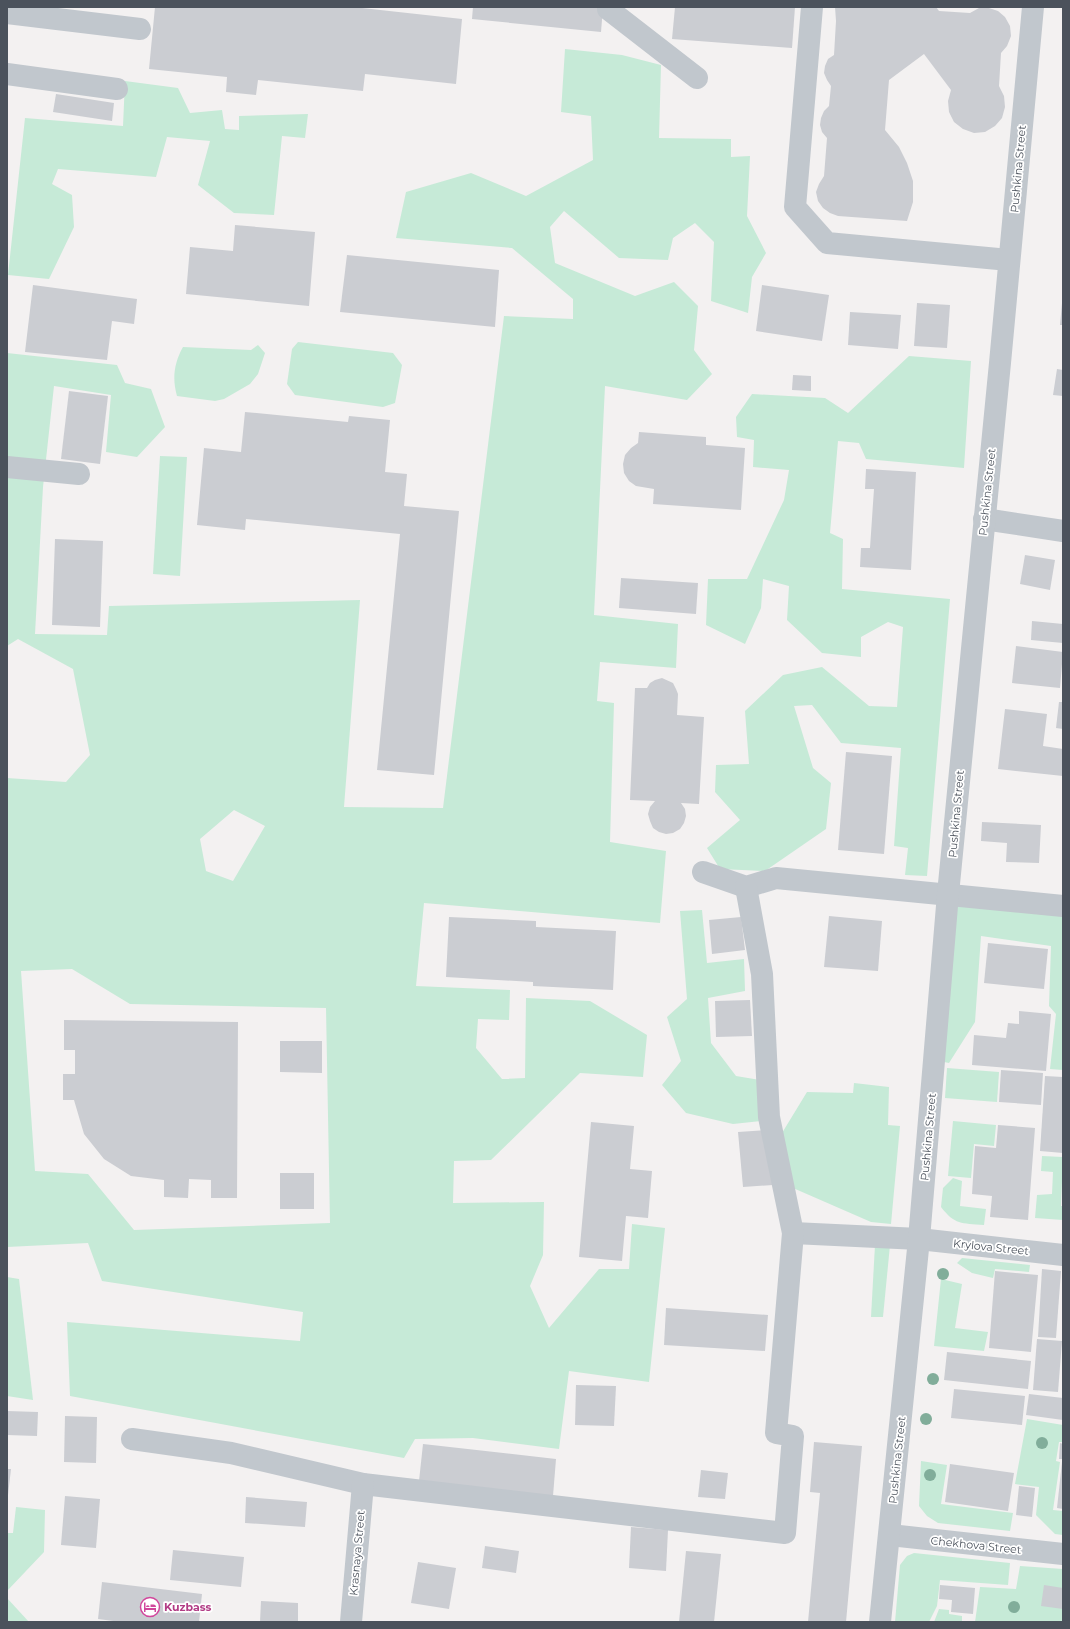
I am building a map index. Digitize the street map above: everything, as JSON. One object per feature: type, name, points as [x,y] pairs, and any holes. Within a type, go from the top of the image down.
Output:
[{"type":"street","points":[[608,7],[608,9],[697,78]]},
{"type":"street","points":[[812,7],[795,207],[826,243],[1009,260]]},
{"type":"street","name":"Pushkina Street","points":[[880,1622],[919,1239],[948,894],[1033,7]]},
{"type":"street","points":[[7,13],[140,29]]},
{"type":"street","points":[[7,74],[117,89]]},
{"type":"street","points":[[7,467],[79,474]]},
{"type":"street","points":[[984,519],[1063,530]]},
{"type":"street","points":[[703,872],[746,887],[776,878],[1063,906]]},
{"type":"street","points":[[132,1439],[231,1453],[363,1484],[785,1533],[793,1436],[776,1433],[793,1233],[769,1117],[762,974],[746,887]]},
{"type":"street","name":"Krylova Street","points":[[793,1233],[919,1239],[1063,1255]]},
{"type":"street","name":"Krasnaya Street","points":[[351,1622],[363,1484]]},
{"type":"street","name":"Chekhova Street","points":[[890,1535],[1063,1554]]},
{"type":"green space","points":[[565,49],[622,55],[661,65],[659,138],[731,139],[731,157],[750,156],[747,216],[766,253],[752,277],[748,313],[711,301],[714,242],[695,223],[673,238],[668,260],[619,258],[564,211],[550,227],[555,263],[635,296],[674,282],[698,306],[694,350],[712,374],[687,400],[605,386],[594,615],[678,624],[676,668],[600,662],[597,701],[614,703],[610,842],[666,851],[660,923],[424,903],[416,986],[510,990],[509,1020],[478,1019],[476,1048],[502,1079],[525,1078],[526,998],[590,1001],[647,1035],[643,1077],[580,1073],[491,1160],[454,1161],[453,1203],[544,1202],[543,1255],[530,1286],[549,1328],[599,1269],[629,1269],[632,1224],[665,1228],[649,1382],[569,1371],[559,1449],[473,1438],[415,1439],[404,1458],[70,1396],[67,1322],[300,1341],[303,1312],[102,1281],[88,1243],[7,1247],[7,778],[66,782],[90,755],[73,669],[18,639],[7,646],[7,353],[117,365],[125,383],[151,389],[165,427],[137,457],[106,452],[111,395],[54,386],[43,487],[35,634],[107,635],[109,606],[360,600],[344,807],[443,808],[504,316],[573,319],[573,299],[512,248],[396,238],[406,192],[471,173],[526,196],[593,160],[591,116],[561,112]],"holes":[[[234,810],[265,826],[233,881],[206,871],[200,839]],[[72,969],[130,1004],[326,1008],[330,1223],[134,1230],[88,1174],[35,1171],[21,971]]]},
{"type":"green space","points":[[125,81],[178,88],[190,113],[222,110],[225,129],[239,130],[239,116],[308,114],[305,138],[282,136],[274,215],[234,213],[198,185],[210,141],[167,137],[156,177],[58,169],[52,184],[72,195],[74,227],[49,279],[8,275],[25,118],[123,126]]},
{"type":"green space","points":[[298,342],[393,353],[402,365],[395,403],[383,407],[295,395],[287,384],[292,349]]},
{"type":"green space","points":[[258,345],[265,353],[258,374],[250,384],[224,399],[215,401],[177,396],[174,377],[176,365],[183,347],[251,350]]},
{"type":"green space","points":[[909,356],[971,361],[964,468],[866,459],[859,443],[838,441],[830,533],[843,539],[842,589],[950,599],[927,876],[905,875],[908,848],[894,846],[901,748],[841,743],[812,705],[794,706],[813,768],[831,783],[826,829],[765,871],[720,869],[707,848],[740,820],[715,792],[716,765],[749,764],[745,711],[783,675],[822,667],[869,706],[897,707],[903,627],[888,622],[861,637],[861,657],[822,653],[787,620],[789,586],[763,579],[761,608],[745,644],[706,625],[708,579],[747,579],[784,500],[789,470],[753,467],[754,440],[737,437],[736,417],[752,394],[825,398],[848,413]]},
{"type":"green space","points":[[160,456],[187,457],[180,576],[153,574]]},
{"type":"green space","points":[[951,901],[1063,912],[1063,1070],[1050,1069],[1056,1014],[1049,1006],[1051,946],[981,936],[975,1022],[949,1063],[939,1061]]},
{"type":"green space","points":[[702,910],[707,963],[744,959],[745,991],[708,998],[711,1043],[736,1076],[760,1080],[761,1121],[733,1124],[686,1113],[662,1085],[681,1061],[667,1017],[687,999],[680,911]]},
{"type":"green space","points":[[947,1068],[999,1072],[997,1102],[945,1098]]},
{"type":"green space","points":[[854,1083],[889,1087],[888,1125],[900,1126],[891,1224],[871,1222],[793,1188],[782,1133],[807,1092],[853,1093]]},
{"type":"green space","points":[[953,1121],[996,1125],[994,1146],[974,1144],[971,1178],[948,1176]]},
{"type":"green space","points":[[1042,1156],[1063,1157],[1061,1206],[1063,1206],[1063,1220],[1035,1218],[1037,1195],[1052,1194],[1053,1172],[1041,1171]]},
{"type":"green space","points":[[953,1178],[962,1181],[960,1206],[986,1209],[984,1225],[959,1222],[950,1217],[941,1207],[943,1188]]},
{"type":"green space","points":[[875,1245],[890,1245],[883,1317],[871,1317]]},
{"type":"green space","points":[[962,1258],[1030,1265],[1029,1272],[995,1269],[993,1278],[972,1273],[957,1263]]},
{"type":"green space","points":[[7,1277],[19,1279],[33,1400],[7,1396]]},
{"type":"green space","points":[[941,1279],[962,1284],[955,1328],[988,1332],[984,1351],[934,1346]]},
{"type":"green space","points":[[1027,1419],[1063,1425],[1063,1442],[1059,1442],[1056,1461],[1060,1462],[1053,1510],[1063,1511],[1063,1535],[1055,1534],[1036,1515],[1039,1487],[1015,1484]]},
{"type":"green space","points":[[921,1461],[947,1465],[941,1504],[1013,1513],[1010,1531],[938,1523],[927,1516],[919,1506]]},
{"type":"green space","points":[[16,1507],[45,1510],[44,1552],[7,1591],[7,1533],[13,1533]]},
{"type":"green space","points":[[914,1553],[1010,1563],[1008,1585],[940,1580],[937,1606],[929,1622],[895,1622],[900,1565],[907,1556]]},
{"type":"green space","points":[[1020,1566],[1063,1569],[1063,1622],[975,1622],[980,1587],[1016,1589]]},
{"type":"green space","points":[[7,1598],[29,1622],[7,1622]]},
{"type":"green space","points":[[939,1609],[949,1610],[949,1614],[962,1616],[962,1622],[934,1622]]},
{"type":"building","points":[[155,7],[353,7],[462,19],[456,84],[365,74],[363,91],[258,80],[256,95],[226,92],[227,77],[149,69]]},
{"type":"building","points":[[473,7],[603,7],[601,32],[472,19]]},
{"type":"building","points":[[675,7],[795,7],[792,48],[672,39]]},
{"type":"building","points":[[835,7],[936,7],[939,11],[970,13],[979,8],[989,8],[998,11],[1005,17],[1010,26],[1011,36],[1007,46],[1001,53],[999,86],[1004,96],[1005,107],[1002,118],[995,126],[985,132],[974,133],[963,129],[954,122],[949,112],[948,101],[951,90],[924,54],[889,80],[885,130],[899,147],[907,163],[913,181],[913,202],[907,221],[838,216],[823,208],[818,201],[816,192],[824,176],[827,138],[822,132],[820,125],[824,111],[829,106],[831,86],[824,73],[828,59],[834,55],[836,21]]},
{"type":"building","points":[[56,94],[114,103],[112,121],[53,112]]},
{"type":"building","points":[[235,225],[315,232],[309,306],[186,294],[190,247],[233,251]]},
{"type":"building","points":[[347,255],[499,270],[495,327],[340,312]]},
{"type":"building","points":[[33,285],[137,299],[134,324],[112,321],[107,360],[25,352]]},
{"type":"building","points":[[762,285],[829,295],[822,341],[756,331]]},
{"type":"building","points":[[917,303],[950,305],[947,348],[914,346]]},
{"type":"building","points":[[1062,303],[1063,325],[1060,325]]},
{"type":"building","points":[[850,312],[901,315],[898,349],[848,345]]},
{"type":"building","points":[[1057,369],[1063,370],[1063,396],[1053,395]]},
{"type":"building","points":[[793,375],[811,376],[811,391],[792,390]]},
{"type":"building","points":[[69,391],[108,396],[100,464],[61,459]]},
{"type":"building","points":[[245,412],[348,422],[349,416],[390,420],[385,472],[407,474],[404,506],[459,511],[434,775],[377,770],[400,534],[246,519],[245,530],[197,525],[204,448],[241,452]]},
{"type":"building","points":[[639,432],[706,437],[706,445],[745,448],[741,510],[653,504],[654,489],[636,486],[629,481],[624,473],[623,464],[625,455],[638,443]]},
{"type":"building","points":[[866,469],[916,472],[911,570],[860,567],[861,548],[870,548],[874,489],[865,489]]},
{"type":"building","points":[[55,539],[103,541],[100,627],[52,625]]},
{"type":"building","points":[[1025,555],[1055,560],[1050,590],[1020,584]]},
{"type":"building","points":[[621,578],[698,583],[696,614],[619,608]]},
{"type":"building","points":[[1032,621],[1063,624],[1063,643],[1031,640]]},
{"type":"building","points":[[1016,646],[1063,652],[1060,688],[1012,683]]},
{"type":"building","points":[[662,678],[673,683],[676,689],[678,694],[677,715],[704,717],[699,804],[681,803],[685,809],[686,816],[684,823],[680,829],[673,833],[666,834],[653,828],[650,821],[648,814],[650,807],[655,801],[630,800],[635,688],[647,688],[650,683]]},
{"type":"building","points":[[1059,702],[1063,702],[1063,729],[1056,728]]},
{"type":"building","points":[[1005,709],[1047,714],[1043,746],[1063,749],[1063,776],[998,769]]},
{"type":"building","points":[[846,752],[892,756],[884,854],[838,850]]},
{"type":"building","points":[[982,822],[1041,825],[1039,863],[1006,862],[1007,843],[981,841]]},
{"type":"building","points":[[829,916],[882,921],[878,971],[824,967]]},
{"type":"building","points":[[449,917],[536,921],[536,927],[616,931],[613,990],[533,986],[533,982],[446,977]]},
{"type":"building","points":[[741,917],[745,950],[712,954],[709,920]]},
{"type":"building","points":[[988,943],[1048,949],[1044,989],[984,983]]},
{"type":"building","points":[[750,1000],[752,1036],[716,1037],[715,1001]]},
{"type":"building","points":[[1019,1011],[1051,1014],[1046,1071],[972,1065],[974,1035],[1006,1038],[1008,1023],[1019,1024]]},
{"type":"building","points":[[64,1020],[238,1022],[237,1198],[211,1198],[211,1180],[189,1179],[188,1198],[164,1197],[164,1180],[131,1176],[104,1159],[84,1134],[74,1100],[63,1100],[63,1074],[75,1074],[75,1050],[64,1050]]},
{"type":"building","points":[[280,1041],[322,1041],[322,1073],[280,1072]]},
{"type":"building","points":[[1001,1070],[1043,1073],[1041,1105],[999,1102]]},
{"type":"building","points":[[1045,1076],[1063,1077],[1063,1153],[1040,1151]]},
{"type":"building","points":[[591,1122],[634,1126],[630,1169],[652,1171],[648,1218],[626,1216],[622,1261],[579,1257]]},
{"type":"building","points":[[998,1125],[1035,1128],[1028,1220],[990,1217],[992,1196],[972,1194],[975,1146],[996,1148]]},
{"type":"building","points":[[768,1130],[773,1185],[743,1187],[738,1132]]},
{"type":"building","points":[[280,1173],[314,1173],[314,1209],[280,1209]]},
{"type":"building","points":[[1042,1269],[1061,1271],[1056,1338],[1038,1337]]},
{"type":"building","points":[[995,1271],[1038,1275],[1031,1352],[989,1348]]},
{"type":"building","points":[[666,1308],[768,1315],[765,1351],[664,1345]]},
{"type":"building","points":[[1037,1339],[1062,1341],[1058,1392],[1033,1390]]},
{"type":"building","points":[[947,1352],[1031,1361],[1028,1389],[944,1380]]},
{"type":"building","points":[[576,1385],[616,1386],[614,1426],[575,1425]]},
{"type":"building","points":[[954,1389],[1025,1396],[1022,1425],[951,1418]]},
{"type":"building","points":[[1029,1394],[1063,1398],[1063,1420],[1026,1415]]},
{"type":"building","points":[[7,1411],[38,1412],[37,1436],[7,1435]]},
{"type":"building","points":[[65,1416],[97,1417],[96,1463],[64,1462]]},
{"type":"building","points":[[814,1442],[862,1446],[846,1622],[808,1622],[820,1493],[810,1492]]},
{"type":"building","points":[[1060,1443],[1063,1444],[1063,1459],[1059,1459]]},
{"type":"building","points":[[423,1444],[556,1459],[553,1496],[419,1481]]},
{"type":"building","points":[[1063,1462],[1063,1509],[1057,1508]]},
{"type":"building","points":[[950,1464],[1014,1473],[1008,1511],[945,1502]]},
{"type":"building","points":[[7,1469],[11,1469],[8,1495],[7,1495]]},
{"type":"building","points":[[701,1470],[728,1473],[725,1499],[698,1497]]},
{"type":"building","points":[[1019,1486],[1035,1488],[1032,1517],[1016,1515]]},
{"type":"building","points":[[65,1496],[100,1499],[96,1548],[61,1545]]},
{"type":"building","points":[[246,1497],[307,1502],[305,1527],[245,1523]]},
{"type":"building","points":[[631,1527],[668,1530],[666,1571],[629,1568]]},
{"type":"building","points":[[485,1546],[519,1551],[516,1573],[482,1568]]},
{"type":"building","points":[[173,1550],[244,1557],[241,1587],[170,1580]]},
{"type":"building","points":[[686,1551],[721,1554],[714,1622],[679,1622]]},
{"type":"building","points":[[418,1562],[456,1568],[449,1609],[411,1603]]},
{"type":"building","name":"Kuzbass","points":[[102,1582],[202,1594],[199,1622],[121,1622],[98,1619]]},
{"type":"building","points":[[940,1585],[975,1588],[973,1614],[951,1612],[952,1600],[939,1599]]},
{"type":"building","points":[[1044,1585],[1063,1588],[1063,1609],[1041,1606]]},
{"type":"building","points":[[261,1601],[298,1603],[298,1622],[260,1622]]},
{"type":"place","name":"Kuzbass","points":[[150,1607]]}]
